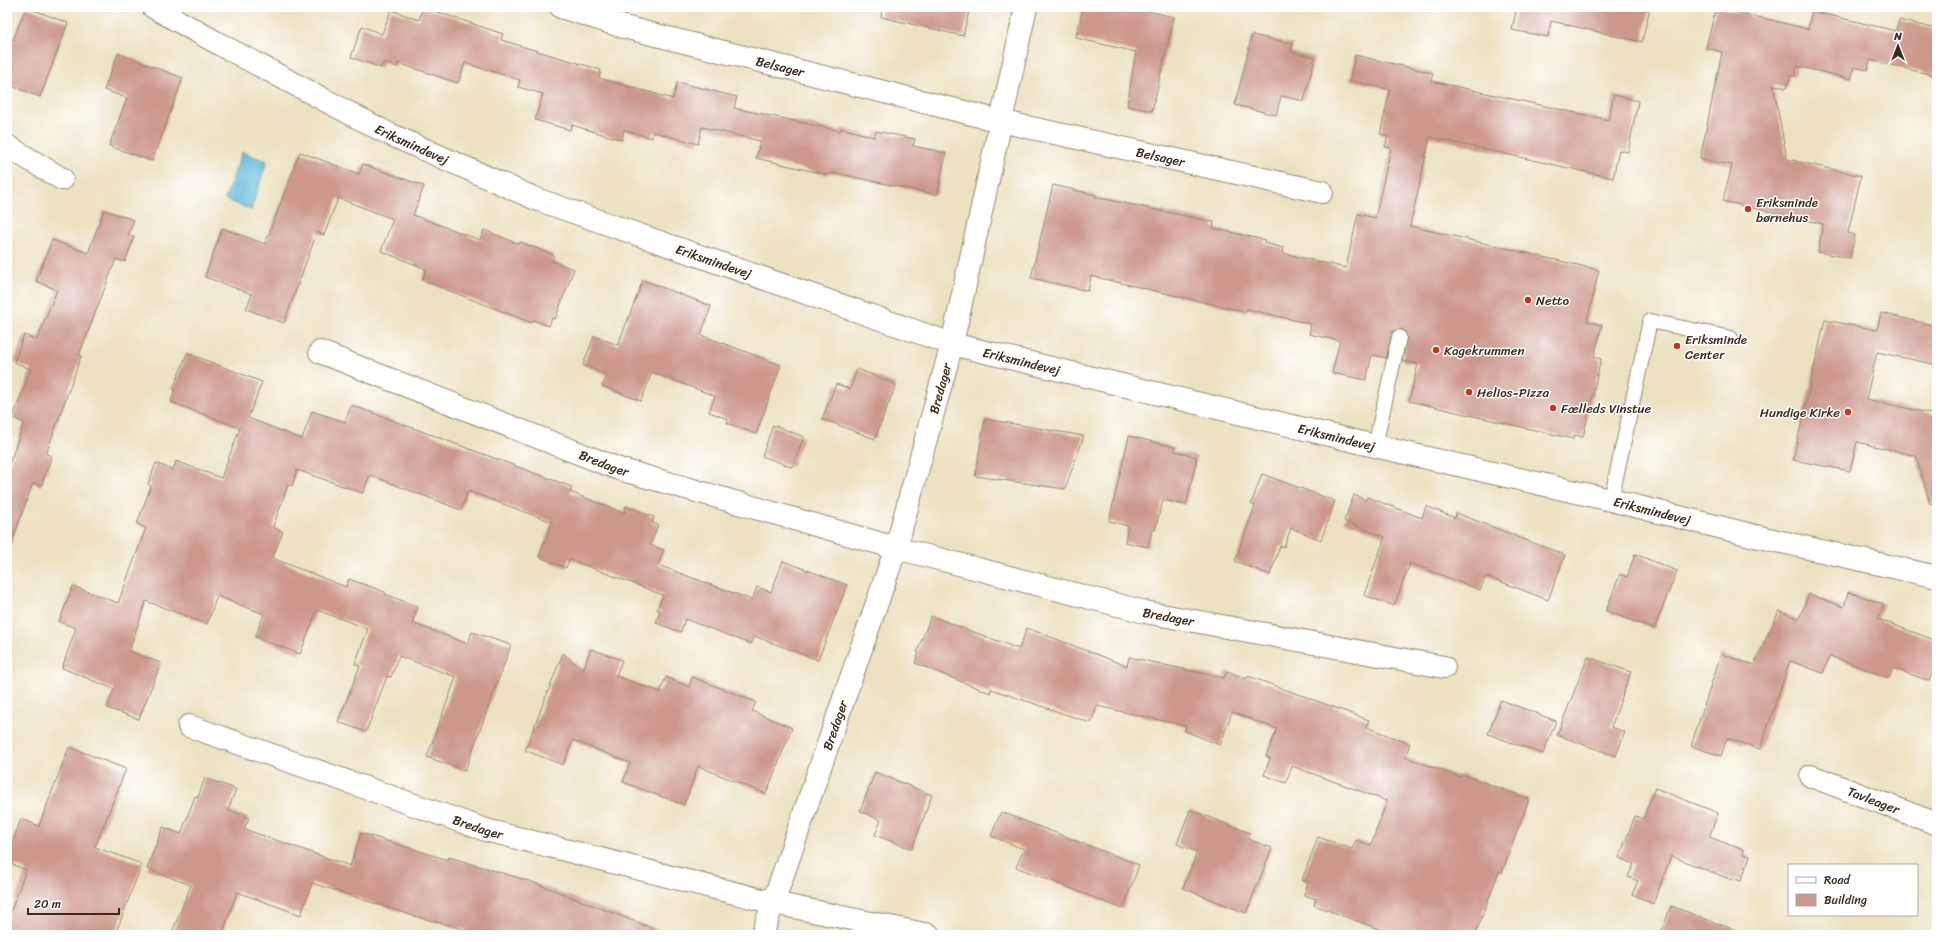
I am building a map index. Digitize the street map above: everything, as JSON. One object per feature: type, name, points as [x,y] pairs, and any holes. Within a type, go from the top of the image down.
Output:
[{"type":"street","name":"Eriksmindevej","points":[[154,7],[221,45],[387,133],[536,199],[952,344],[1375,446],[1611,500],[1755,536],[1937,577]]},
{"type":"street","name":"Belsager","points":[[561,7],[624,27],[1000,121],[1322,192]]},
{"type":"street","points":[[952,344],[1026,7]]},
{"type":"street","points":[[7,146],[62,179]]},
{"type":"street","name":"Bredager","points":[[762,935],[896,548],[952,344]]},
{"type":"street","name":"Bredager","points":[[320,352],[620,469],[896,548],[1145,612],[1444,667]]},
{"type":"street","name":"Bredager","points":[[189,726],[486,830],[774,903],[928,935]]},
{"type":"street","name":"Tavleager","points":[[1811,776],[1937,824]]},
{"type":"lane","points":[[1611,500],[1650,321],[1731,338]]},
{"type":"lane","points":[[1375,446],[1399,338]]},
{"type":"water","points":[[242,152],[267,161],[251,210],[225,199]]},
{"type":"building","points":[[26,7],[68,23],[40,97],[7,84],[7,37],[13,40]]},
{"type":"building","points":[[423,7],[503,34],[501,40],[601,70],[599,78],[673,99],[677,82],[737,97],[734,108],[841,131],[841,128],[874,137],[876,131],[915,139],[913,146],[946,153],[937,195],[840,174],[829,173],[828,175],[756,158],[760,141],[702,127],[698,144],[653,132],[652,138],[624,130],[622,140],[572,125],[570,130],[535,120],[543,94],[518,87],[520,80],[465,63],[458,83],[398,63],[397,67],[384,62],[381,68],[351,57],[362,26],[382,34],[391,10],[419,20]]},
{"type":"building","points":[[882,7],[970,7],[963,36],[881,17]]},
{"type":"building","points":[[1083,7],[1130,7],[1174,17],[1152,111],[1127,106],[1136,52],[1076,38]]},
{"type":"building","points":[[1517,7],[1650,7],[1642,42],[1551,21],[1548,37],[1512,30]]},
{"type":"building","points":[[1716,7],[1808,29],[1812,11],[1896,31],[1899,20],[1937,29],[1937,76],[1870,60],[1868,70],[1854,67],[1851,79],[1797,66],[1795,76],[1790,75],[1787,88],[1773,85],[1787,159],[1861,176],[1848,233],[1855,235],[1850,258],[1818,252],[1823,224],[1723,201],[1732,165],[1700,159],[1722,52],[1706,48]]},
{"type":"building","points":[[1252,35],[1293,44],[1291,52],[1315,57],[1304,101],[1281,96],[1276,115],[1235,105]]},
{"type":"building","points":[[118,53],[183,78],[152,161],[109,146],[127,98],[104,90]]},
{"type":"building","points":[[1355,55],[1433,73],[1431,81],[1608,120],[1614,95],[1638,101],[1628,152],[1619,150],[1613,178],[1430,137],[1410,226],[1599,270],[1587,321],[1602,325],[1594,357],[1601,359],[1583,437],[1574,435],[1573,439],[1409,401],[1418,364],[1402,361],[1407,338],[1405,331],[1401,329],[1392,332],[1386,358],[1372,355],[1366,380],[1332,373],[1340,341],[1309,334],[1311,324],[1247,309],[1246,312],[1091,276],[1088,291],[1031,278],[1053,185],[1096,195],[1095,197],[1214,222],[1213,228],[1265,240],[1264,243],[1284,248],[1283,253],[1346,268],[1358,214],[1375,218],[1391,148],[1385,147],[1388,136],[1380,134],[1390,90],[1350,80]]},
{"type":"building","points":[[300,152],[359,174],[363,164],[424,186],[413,215],[480,240],[484,230],[519,244],[520,242],[554,255],[552,261],[574,269],[555,319],[552,318],[549,326],[533,320],[532,323],[422,280],[426,269],[381,251],[393,219],[338,198],[324,235],[317,232],[284,323],[246,309],[252,294],[205,277],[222,228],[265,244]]},
{"type":"building","points":[[104,210],[134,220],[128,235],[134,237],[125,262],[116,259],[79,355],[81,356],[46,454],[52,456],[41,486],[33,483],[10,547],[7,546],[7,470],[24,423],[13,418],[31,369],[14,362],[24,335],[37,340],[57,290],[36,281],[52,240],[88,253]]},
{"type":"building","points":[[643,280],[711,306],[701,335],[781,365],[756,434],[727,423],[728,419],[709,412],[715,396],[652,372],[641,401],[602,386],[607,375],[583,365],[594,336],[618,345]]},
{"type":"building","points":[[1881,313],[1937,326],[1937,365],[1877,352],[1866,399],[1937,415],[1937,503],[1930,504],[1916,456],[1857,442],[1850,471],[1793,460],[1825,320],[1877,330]]},
{"type":"building","points":[[187,353],[262,382],[248,418],[302,439],[312,411],[345,422],[351,405],[572,487],[570,492],[624,513],[626,506],[654,517],[652,523],[658,525],[650,545],[664,550],[658,565],[752,600],[757,587],[771,592],[783,561],[847,585],[818,660],[754,636],[751,644],[685,619],[681,632],[656,623],[660,611],[657,610],[663,595],[569,559],[566,568],[539,557],[552,522],[468,491],[461,510],[370,475],[363,493],[297,470],[292,486],[288,485],[273,527],[283,532],[272,558],[346,587],[349,579],[385,592],[385,594],[418,607],[412,623],[468,644],[472,632],[511,645],[465,771],[427,757],[456,677],[399,656],[391,677],[387,676],[366,732],[338,722],[360,666],[355,664],[368,629],[317,610],[300,654],[255,637],[264,614],[217,596],[207,624],[146,601],[129,651],[161,663],[139,719],[107,708],[114,689],[62,668],[76,628],[59,622],[73,586],[118,603],[146,528],[137,524],[151,486],[148,484],[156,463],[173,470],[176,461],[221,478],[240,428],[171,402],[175,389],[173,389]]},
{"type":"building","points":[[857,369],[896,384],[875,439],[822,419],[836,384],[850,389]]},
{"type":"building","points":[[985,419],[1084,436],[1065,489],[975,476]]},
{"type":"building","points":[[773,425],[804,437],[792,467],[762,456]]},
{"type":"building","points":[[1129,436],[1175,447],[1174,451],[1197,457],[1186,505],[1163,500],[1155,530],[1152,530],[1148,547],[1125,542],[1128,526],[1109,521]]},
{"type":"building","points":[[1262,474],[1335,501],[1321,540],[1291,528],[1284,547],[1280,546],[1270,575],[1235,561],[1255,506],[1251,504]]},
{"type":"building","points":[[1354,495],[1366,500],[1367,497],[1422,518],[1426,506],[1455,518],[1456,513],[1565,555],[1548,600],[1486,576],[1480,590],[1410,563],[1394,606],[1364,595],[1385,537],[1344,521]]},
{"type":"building","points":[[1635,554],[1677,571],[1654,629],[1606,611],[1620,574],[1627,577]]},
{"type":"building","points":[[1848,592],[1884,604],[1878,619],[1937,641],[1937,659],[1929,681],[1893,668],[1889,678],[1830,656],[1823,673],[1790,661],[1760,749],[1727,738],[1721,756],[1691,746],[1721,654],[1754,665],[1779,611],[1799,619],[1809,594],[1844,607]]},
{"type":"building","points":[[931,616],[1019,649],[1027,628],[1127,666],[1129,657],[1224,678],[1227,671],[1247,679],[1248,676],[1369,720],[1366,727],[1410,744],[1405,757],[1460,777],[1461,774],[1529,799],[1502,872],[1499,871],[1475,935],[1395,935],[1314,905],[1316,899],[1304,895],[1308,882],[1302,880],[1318,837],[1352,849],[1356,840],[1371,845],[1387,801],[1292,766],[1286,783],[1264,775],[1270,758],[1266,756],[1277,729],[1232,712],[1220,745],[1185,731],[1186,726],[1097,706],[1091,723],[991,689],[990,693],[915,663],[919,653],[917,652]]},
{"type":"building","points":[[591,649],[622,660],[616,676],[660,692],[666,677],[689,687],[692,677],[756,702],[752,711],[792,728],[766,794],[698,766],[684,805],[623,782],[630,763],[573,740],[563,765],[525,750],[563,653],[583,670]]},
{"type":"building","points":[[1588,657],[1631,672],[1611,727],[1625,732],[1616,756],[1557,735]]},
{"type":"building","points":[[1501,700],[1556,721],[1543,754],[1488,734]]},
{"type":"building","points":[[69,747],[126,769],[95,847],[142,864],[115,935],[7,935],[7,921],[26,870],[7,862],[7,856],[21,819],[39,826]]},
{"type":"building","points":[[875,772],[932,795],[912,849],[875,835],[881,820],[860,811]]},
{"type":"building","points":[[205,778],[236,789],[228,810],[249,818],[244,829],[350,866],[361,833],[448,860],[449,857],[535,883],[665,933],[665,935],[465,935],[467,930],[414,916],[312,883],[301,915],[237,892],[222,935],[171,935],[191,885],[147,869],[163,827],[181,834],[195,796],[198,797]]},
{"type":"building","points":[[1655,788],[1718,813],[1709,837],[1744,850],[1743,854],[1750,856],[1741,881],[1733,878],[1732,880],[1671,856],[1653,904],[1632,894],[1638,881],[1628,877],[1634,864],[1619,858],[1635,816],[1643,819]]},
{"type":"building","points":[[1190,810],[1250,833],[1248,839],[1272,848],[1246,913],[1183,888],[1197,852],[1177,844]]},
{"type":"building","points":[[1001,812],[1139,865],[1123,909],[1016,867],[1024,849],[991,836]]},
{"type":"building","points":[[1671,906],[1743,933],[1743,935],[1660,935]]},
{"type":"place","name":"Eriksminde børnehus","points":[[1748,209]]},
{"type":"place","name":"Netto","points":[[1528,300]]},
{"type":"place","name":"Eriksminde Center","points":[[1677,346]]},
{"type":"place","name":"Kagekrummen","points":[[1436,350]]},
{"type":"place","name":"Helios-Pizza","points":[[1469,392]]},
{"type":"place","name":"Fælleds Vinstue","points":[[1553,408]]},
{"type":"place","name":"Hundige Kirke","points":[[1848,412]]}]
